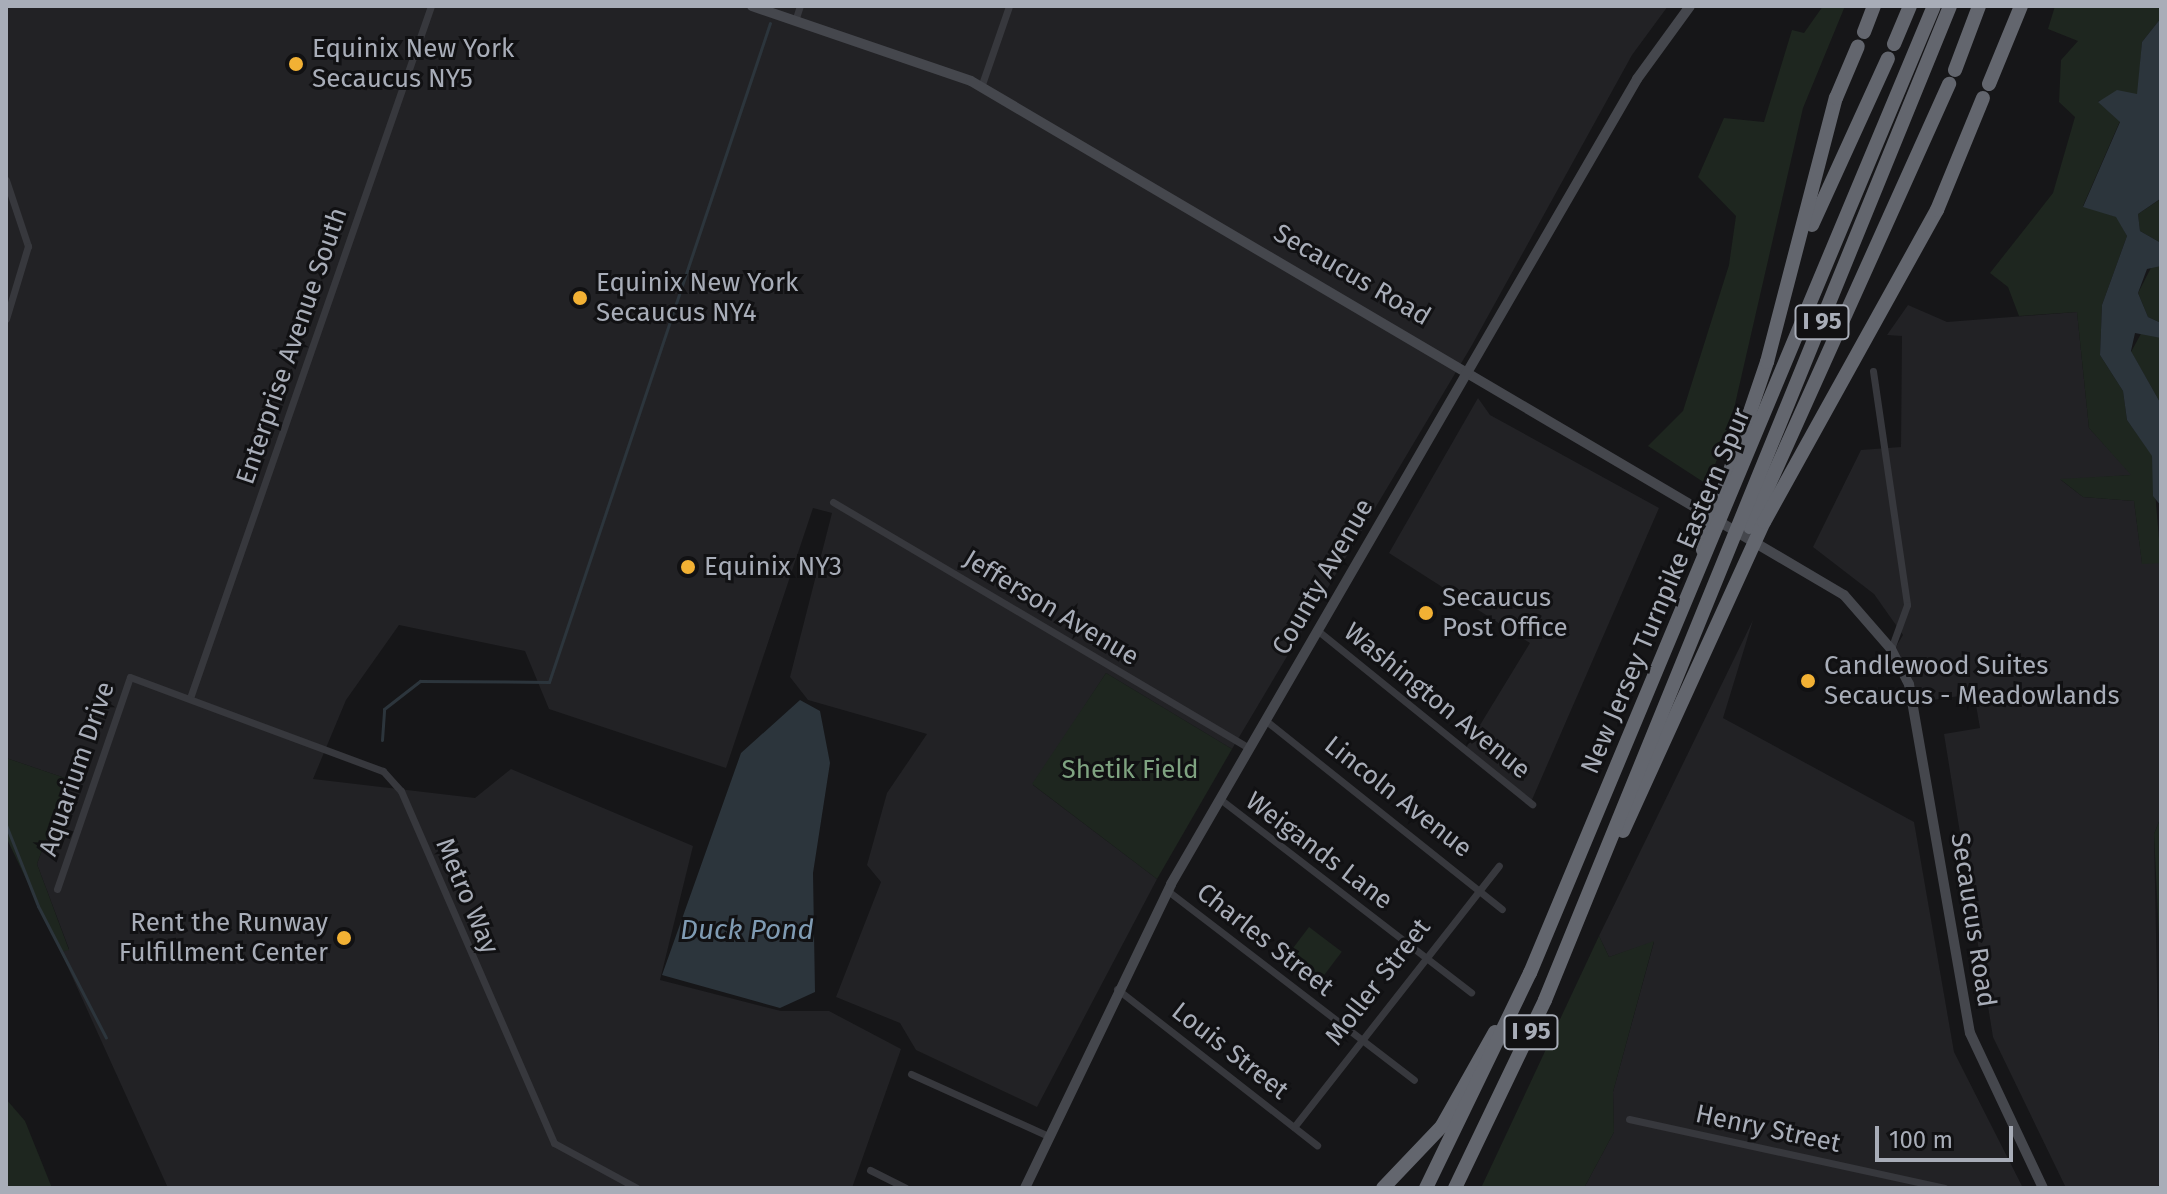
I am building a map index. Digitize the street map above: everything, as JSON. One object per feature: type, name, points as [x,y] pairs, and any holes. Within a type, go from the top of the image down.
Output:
[{"type":"highway","points":[[1694,589],[1798,255],[1836,98],[1874,6]]},
{"type":"highway","points":[[1798,255],[1910,6]]},
{"type":"highway","name":"New Jersey Turnpike Eastern Spur","points":[[1426,1188],[1530,973],[1694,589],[1934,6]]},
{"type":"highway","name":"New Jersey Turnpike Eastern Spur","points":[[1455,1188],[1598,872],[1950,6]]},
{"type":"highway","points":[[1694,638],[1882,244],[1979,6]]},
{"type":"highway","points":[[1989,84],[2021,6]]},
{"type":"highway","points":[[1598,872],[1634,813],[1810,432],[1937,210],[1983,98]]},
{"type":"highway","points":[[1383,1188],[1442,1126],[1530,973]]},
{"type":"main road","name":"Secaucus Road","points":[[752,6],[981,87],[1470,369],[1782,553],[1844,595],[1891,649],[1919,712],[1970,1033],[2043,1188]]},
{"type":"main road","name":"County Avenue","points":[[1025,1188],[1117,988],[1168,891],[1638,78],[1690,6]]},
{"type":"street","name":"Enterprise Avenue South","points":[[190,698],[431,6]]},
{"type":"street","points":[[795,21],[800,6]]},
{"type":"street","points":[[981,87],[1009,6]]},
{"type":"street","points":[[6,180],[28,242],[6,319]]},
{"type":"street","points":[[1873,371],[1907,605],[1891,649]]},
{"type":"street","name":"Jefferson Avenue","points":[[833,502],[1249,748]]},
{"type":"street","name":"Washington Avenue","points":[[1317,630],[1532,804]]},
{"type":"street","name":"Aquarium Drive","points":[[57,889],[130,677],[190,698]]},
{"type":"street","name":"Metro Way","points":[[190,698],[396,781],[554,1143],[637,1188]]},
{"type":"street","name":"Lincoln Avenue","points":[[1265,720],[1479,885],[1502,909]]},
{"type":"street","name":"Weigands Lane","points":[[1220,799],[1471,992]]},
{"type":"street","name":"Moller Street","points":[[1294,1127],[1358,1038],[1479,885],[1499,866]]},
{"type":"street","name":"Charles Street","points":[[1168,891],[1414,1080]]},
{"type":"street","name":"Louis Street","points":[[1117,988],[1317,1145]]},
{"type":"street","points":[[911,1074],[1048,1136]]},
{"type":"street","name":"Henry Street","points":[[1629,1119],[1945,1188]]},
{"type":"street","points":[[870,1170],[906,1188]]},
{"type":"shaded area","points":[[6,6],[1668,6],[1632,55],[1472,345],[1232,749],[1106,673],[1033,785],[1157,879],[1037,1107],[916,1050],[900,1023],[836,997],[881,882],[867,865],[887,793],[927,734],[808,700],[790,677],[832,513],[813,508],[726,768],[549,709],[525,651],[399,625],[346,700],[313,779],[475,798],[511,769],[693,846],[660,980],[781,1011],[829,1011],[901,1049],[852,1188],[168,1188],[61,952],[69,949],[37,864],[68,779],[6,758]]},
{"type":"shaded area","points":[[1908,305],[1947,322],[2077,312],[2089,428],[2132,475],[2061,480],[2083,497],[2134,501],[2142,563],[2161,563],[2161,817],[2154,834],[2161,1184],[2155,1188],[2066,1188],[1993,1037],[1944,734],[1980,728],[1974,694],[1918,702],[1894,650],[1903,635],[1874,594],[1813,547],[1861,450],[1901,447],[1902,336],[1887,335]]},
{"type":"shaded area","points":[[1478,398],[1490,415],[1659,508],[1531,802],[1466,748],[1530,643],[1389,553]]},
{"type":"shaded area","points":[[1753,620],[1723,718],[1914,822],[1954,1052],[2023,1188],[1584,1188],[1614,1132],[1613,1092],[1654,942],[1609,957],[1599,936]]},
{"type":"green space","points":[[1823,6],[1845,6],[1803,108],[1733,413],[1708,485],[1648,446],[1683,411],[1729,265],[1736,216],[1698,177],[1724,118],[1764,122],[1792,30],[1804,33]]},
{"type":"green space","points":[[2055,6],[2161,6],[2161,18],[2142,42],[2138,94],[2098,101],[2120,121],[2083,206],[2117,217],[2127,236],[2102,305],[2100,355],[2123,391],[2127,420],[2152,455],[2161,563],[2142,564],[2134,501],[2083,497],[2060,479],[2131,475],[2089,428],[2077,312],[2019,316],[2008,287],[1990,273],[2053,193],[2075,117],[2059,102],[2061,60],[2078,41],[2048,29]]},
{"type":"green space","points":[[2161,188],[2161,243],[2140,231],[2138,214],[2159,200]]},
{"type":"green space","points":[[2154,262],[2161,266],[2161,323],[2148,317],[2138,293]]},
{"type":"green space","points":[[2143,330],[2161,338],[2161,404],[2131,352]]},
{"type":"green space","name":"Shetik Field","points":[[1106,673],[1232,749],[1157,879],[1032,784]]},
{"type":"green space","points":[[6,758],[68,779],[37,864],[69,950],[61,952],[6,837]]},
{"type":"green space","points":[[2161,817],[2161,977],[2154,834]]},
{"type":"green space","points":[[1309,927],[1342,952],[1317,984],[1284,960]]},
{"type":"green space","points":[[1599,936],[1609,957],[1654,941],[1613,1092],[1614,1132],[1584,1188],[1481,1188]]},
{"type":"green space","points":[[6,1099],[25,1121],[52,1188],[6,1188]]},
{"type":"water","points":[[2161,18],[2160,199],[2138,214],[2140,231],[2161,243],[2161,266],[2147,269],[2138,293],[2148,317],[2161,323],[2161,338],[2135,333],[2131,351],[2161,404],[2161,506],[2153,496],[2152,456],[2127,420],[2123,391],[2100,355],[2102,305],[2127,236],[2116,217],[2083,207],[2120,122],[2098,102],[2117,90],[2137,94],[2142,42]]},
{"type":"water","name":"Duck Pond","points":[[800,700],[820,711],[830,763],[813,873],[815,992],[780,1008],[662,975],[741,753]]},
{"type":"waterway","points":[[382,740],[384,709],[420,681],[549,682],[770,23]]},
{"type":"waterway","points":[[6,825],[38,906],[106,1038]]},
{"type":"place","name":"Equinix New York Secaucus NY5","points":[[296,64]]},
{"type":"place","name":"Equinix New York Secaucus NY4","points":[[580,298]]},
{"type":"place","name":"Equinix NY3","points":[[688,567]]},
{"type":"place","name":"Secaucus Post Office","points":[[1426,613]]},
{"type":"place","name":"Candlewood Suites Secaucus - Meadowlands","points":[[1808,681]]},
{"type":"place","name":"Rent the Runway Fulfillment Center","points":[[344,938]]}]
